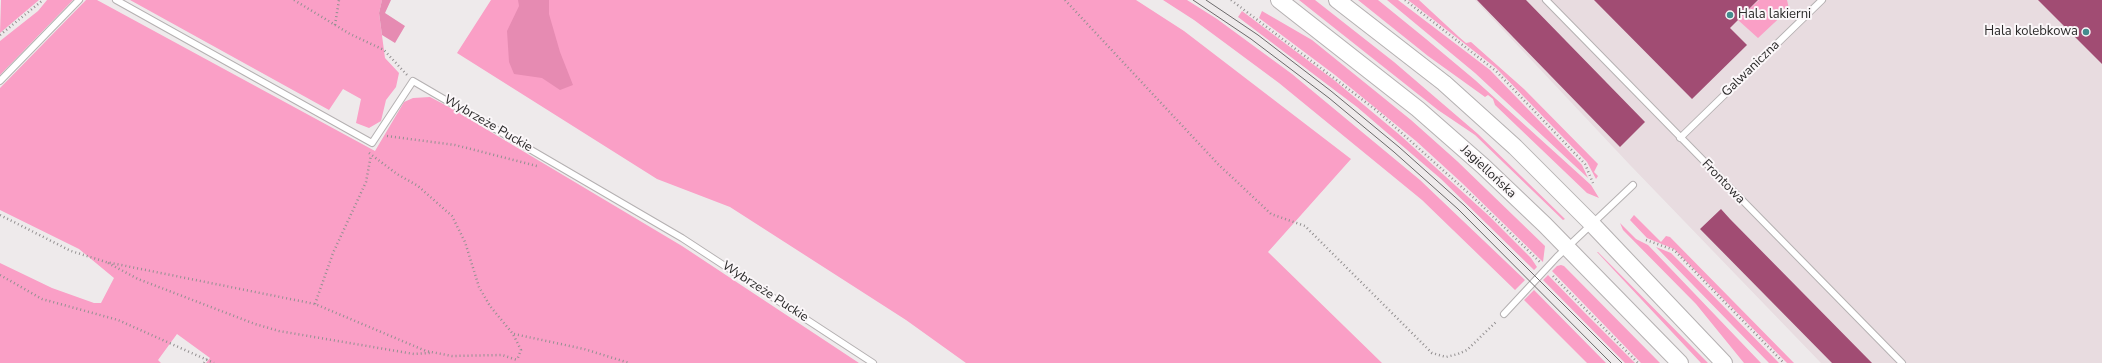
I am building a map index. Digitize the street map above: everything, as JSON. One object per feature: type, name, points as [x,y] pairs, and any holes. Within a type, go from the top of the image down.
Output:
[{"type":"main road","name":"Jagiellońska","points":[[1279,0],[1418,108],[1488,171],[1567,247],[1680,363]]},
{"type":"main road","points":[[1337,0],[1444,83],[1515,147],[1592,224],[1724,363]]},
{"type":"lane","points":[[0,81],[79,0]]},
{"type":"lane","points":[[116,0],[372,143],[413,81]]},
{"type":"lane","name":"Frontowa","points":[[1546,0],[1902,363]]},
{"type":"lane","name":"Galwaniczna","points":[[1680,138],[1822,0]]},
{"type":"lane","name":"Wybrzeże Puckie","points":[[413,81],[682,238],[872,363]]},
{"type":"lane","points":[[1504,314],[1567,247],[1633,185]]},
{"type":"path","points":[[0,35],[43,0]]},
{"type":"path","points":[[294,0],[336,25],[384,50],[413,81]]},
{"type":"path","points":[[336,25],[339,0]]},
{"type":"path","points":[[1064,0],[1218,164],[1271,214],[1305,226],[1432,353],[1446,357],[1467,350],[1504,314]]},
{"type":"path","points":[[1231,0],[1376,110],[1474,198],[1638,363]]},
{"type":"path","points":[[1405,0],[1496,71],[1585,164],[1592,183]]},
{"type":"path","points":[[377,135],[456,145],[539,167]]},
{"type":"path","points":[[0,215],[71,251],[106,262],[314,304],[397,340],[436,353],[452,356],[502,355],[517,362],[521,350],[514,334],[490,306],[479,287],[466,242],[452,216],[418,186],[371,155],[365,149]]},
{"type":"path","points":[[314,304],[333,253],[366,182],[371,155]]},
{"type":"path","points":[[1646,240],[1674,250],[1784,363]]},
{"type":"path","points":[[106,262],[138,279],[248,321],[279,331],[414,354],[436,353]]},
{"type":"path","points":[[0,275],[42,299],[118,320],[214,363]]},
{"type":"path","points":[[514,334],[584,349],[629,363]]},
{"type":"path","points":[[204,363],[207,359]]},
{"type":"shaded area","points":[[1,0],[39,0],[0,33]]},
{"type":"shaded area","points":[[47,0],[73,0],[0,75],[0,41],[38,11]]},
{"type":"shaded area","points":[[86,0],[97,0],[375,151],[404,102],[413,98],[430,97],[682,246],[859,363],[206,363],[210,358],[177,334],[158,360],[161,363],[0,363],[0,263],[52,288],[94,303],[101,303],[114,278],[79,249],[0,210],[0,88]]},
{"type":"shaded area","points":[[130,0],[382,0],[379,13],[385,58],[399,73],[396,87],[386,100],[381,121],[369,128],[356,123],[361,99],[343,89],[329,110]]},
{"type":"shaded area","points":[[382,0],[391,0],[385,13],[405,26],[395,43],[382,35],[379,13]]},
{"type":"shaded area","points":[[491,0],[1136,0],[1184,31],[1351,159],[1268,252],[1382,363],[966,363],[906,320],[730,207],[657,179],[457,53]]},
{"type":"shaded area","points":[[518,0],[549,0],[549,14],[560,52],[573,85],[560,90],[542,78],[514,74],[509,62],[507,31],[519,6]]},
{"type":"shaded area","points":[[1163,0],[1187,0],[1217,19],[1292,74],[1420,180],[1525,280],[1515,290],[1422,200],[1279,83],[1194,20]]},
{"type":"shaded area","points":[[1299,0],[1315,0],[1394,62],[1478,134],[1565,219],[1563,220],[1475,135],[1438,110]]},
{"type":"shaded area","points":[[1358,0],[1378,0],[1426,39],[1475,80],[1591,185],[1599,198],[1587,193],[1495,105],[1493,99],[1488,95],[1485,97],[1428,56]]},
{"type":"shaded area","points":[[1387,0],[1398,0],[1490,70],[1582,165],[1588,178],[1475,73]]},
{"type":"shaded area","points":[[1408,0],[1419,0],[1466,43],[1471,42],[1524,89],[1598,164],[1594,172],[1598,176],[1596,179],[1587,162],[1496,68]]},
{"type":"shaded area","points":[[1475,0],[2102,0],[2102,363],[1821,363],[1630,165]]},
{"type":"shaded area","points":[[1759,0],[1787,0],[1789,9],[1758,38],[1738,20]]},
{"type":"shaded area","points":[[1242,11],[1334,80],[1401,136],[1489,216],[1531,258],[1537,267],[1534,270],[1441,179],[1357,107],[1238,17]]},
{"type":"shaded area","points":[[1262,11],[1312,40],[1411,120],[1457,161],[1545,246],[1543,262],[1462,183],[1416,141],[1335,75],[1259,18]]},
{"type":"shaded area","points":[[1634,215],[1661,242],[1666,236],[1670,237],[1794,363],[1787,363],[1674,249],[1647,238],[1630,220]]},
{"type":"shaded area","points":[[1620,223],[1636,239],[1648,245],[1761,363],[1744,363],[1696,304],[1623,230]]},
{"type":"shaded area","points":[[1656,247],[1671,253],[1779,363],[1769,363]]},
{"type":"shaded area","points":[[1598,252],[1708,363],[1701,363]]},
{"type":"shaded area","points":[[1557,266],[1564,266],[1660,363],[1641,363],[1552,271]]},
{"type":"shaded area","points":[[1548,275],[1635,363],[1625,363],[1543,280]]},
{"type":"shaded area","points":[[1534,290],[1606,363],[1587,363],[1524,300]]},
{"type":"building","points":[[1477,0],[1526,0],[1645,122],[1620,147]]},
{"type":"building","points":[[1594,0],[1758,0],[1730,28],[1747,45],[1692,99]]},
{"type":"building","name":"Hala kolebkowa","points":[[2038,0],[2102,0],[2102,64]]},
{"type":"building","points":[[1721,209],[1872,363],[1832,363],[1700,229]]},
{"type":"tram line","points":[[1193,0],[1251,39],[1329,98],[1394,152],[1458,209],[1611,363]]},
{"type":"tram line","points":[[1206,0],[1258,35],[1331,91],[1399,147],[1464,205],[1622,363]]},
{"type":"place","name":"Hala lakierni","points":[[1730,15]]},
{"type":"place","name":"Hala kolebkowa","points":[[2086,32]]}]
